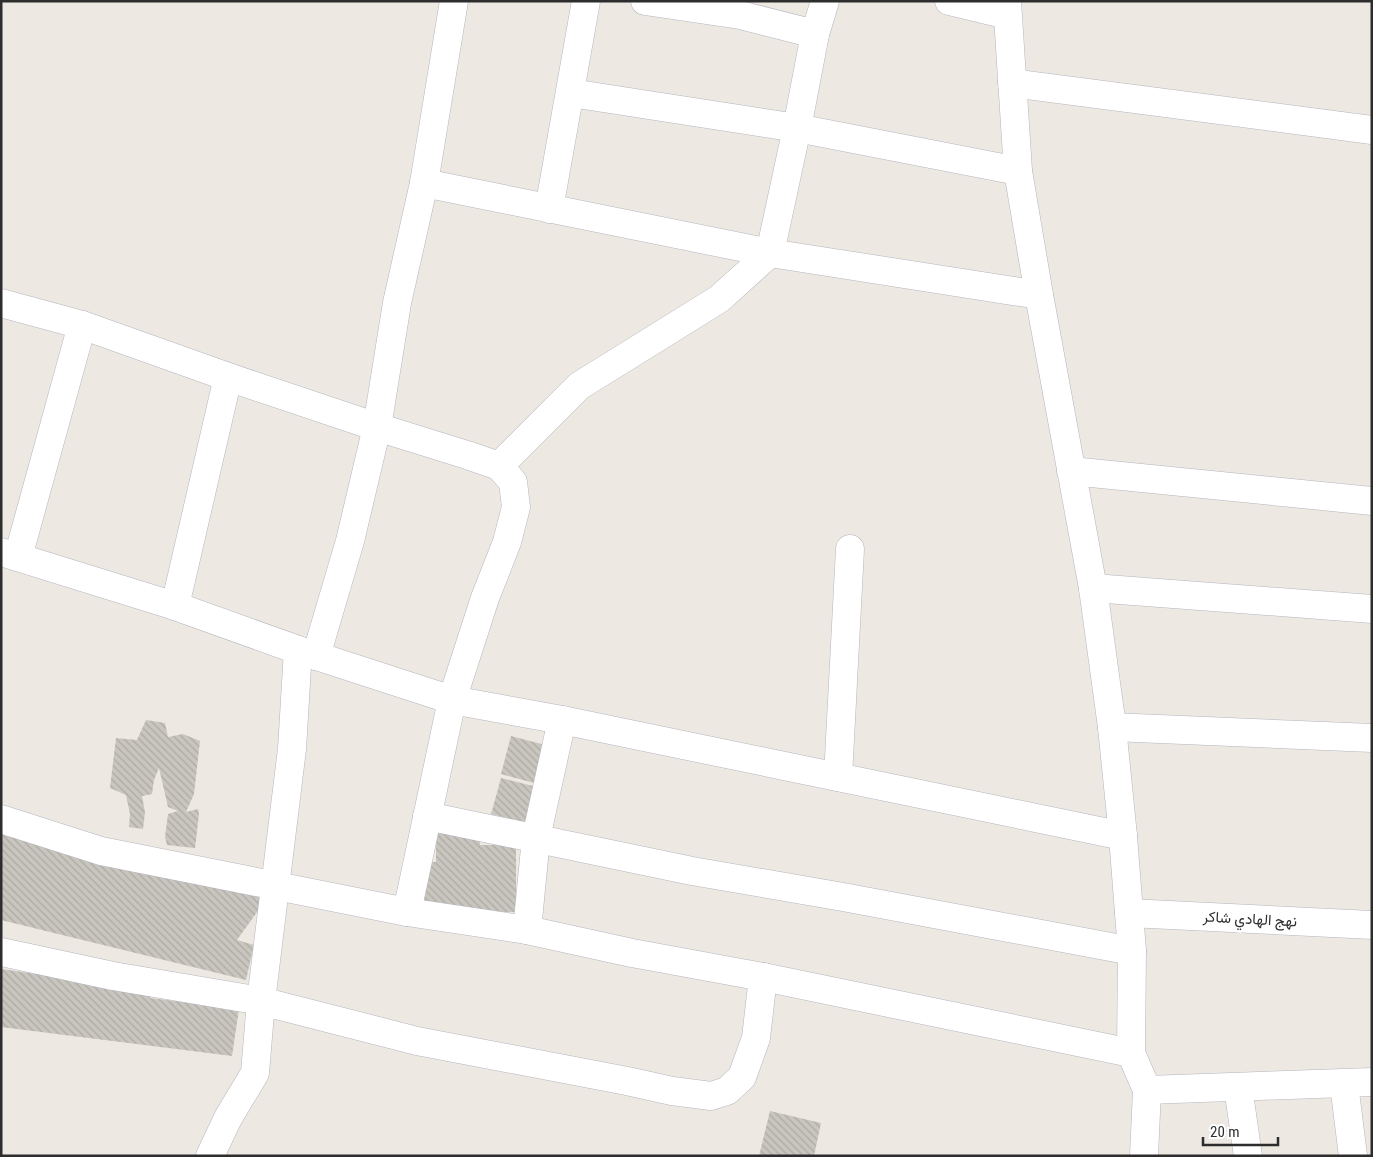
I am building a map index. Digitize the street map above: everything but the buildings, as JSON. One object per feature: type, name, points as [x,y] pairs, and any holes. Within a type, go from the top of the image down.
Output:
[{"type":"street","points":[[210,1156],[228,1118],[255,1073],[261,1001],[292,749],[307,653],[350,541],[377,427],[397,303],[424,183],[454,1]]},
{"type":"street","points":[[549,209],[586,1]]},
{"type":"street","points":[[644,1],[740,16],[814,34]]},
{"type":"street","points":[[499,466],[579,386],[719,299],[770,253],[797,128],[814,34],[824,1]]},
{"type":"street","points":[[949,1],[1007,8],[1018,171],[1093,588],[1112,727],[1132,951],[1131,1053],[1147,1090],[1144,1156]]},
{"type":"street","points":[[1012,83],[1372,130]]},
{"type":"street","points":[[571,93],[797,128],[1018,171]]},
{"type":"street","points":[[424,183],[770,253],[1039,295]]},
{"type":"street","points":[[1,303],[82,324],[228,377],[499,466],[513,482],[516,507],[507,542],[485,598],[452,700],[407,912]]},
{"type":"street","points":[[82,324],[10,555],[175,606],[307,653],[452,700],[562,720],[1123,836]]},
{"type":"street","points":[[175,606],[228,377]]},
{"type":"street","points":[[1071,471],[1372,501]]},
{"type":"street","points":[[838,777],[850,549]]},
{"type":"street","points":[[1093,588],[1372,609]]},
{"type":"street","points":[[527,930],[536,838],[562,720]]},
{"type":"street","points":[[1112,727],[1372,738]]},
{"type":"street","points":[[427,816],[692,871],[1132,951]]},
{"type":"street","points":[[1,818],[101,851],[407,912],[527,930],[632,953],[763,977],[1131,1053]]},
{"type":"street","name":"نهج الهادي شاكر","points":[[1129,913],[1372,925]]},
{"type":"street","points":[[1,952],[113,976],[261,1001],[416,1041],[672,1091],[710,1096],[727,1091],[742,1077],[756,1038],[763,977]]},
{"type":"street","points":[[1147,1090],[1372,1082]]},
{"type":"street","points":[[1344,1084],[1353,1156]]},
{"type":"street","points":[[1238,1087],[1248,1156]]}]
